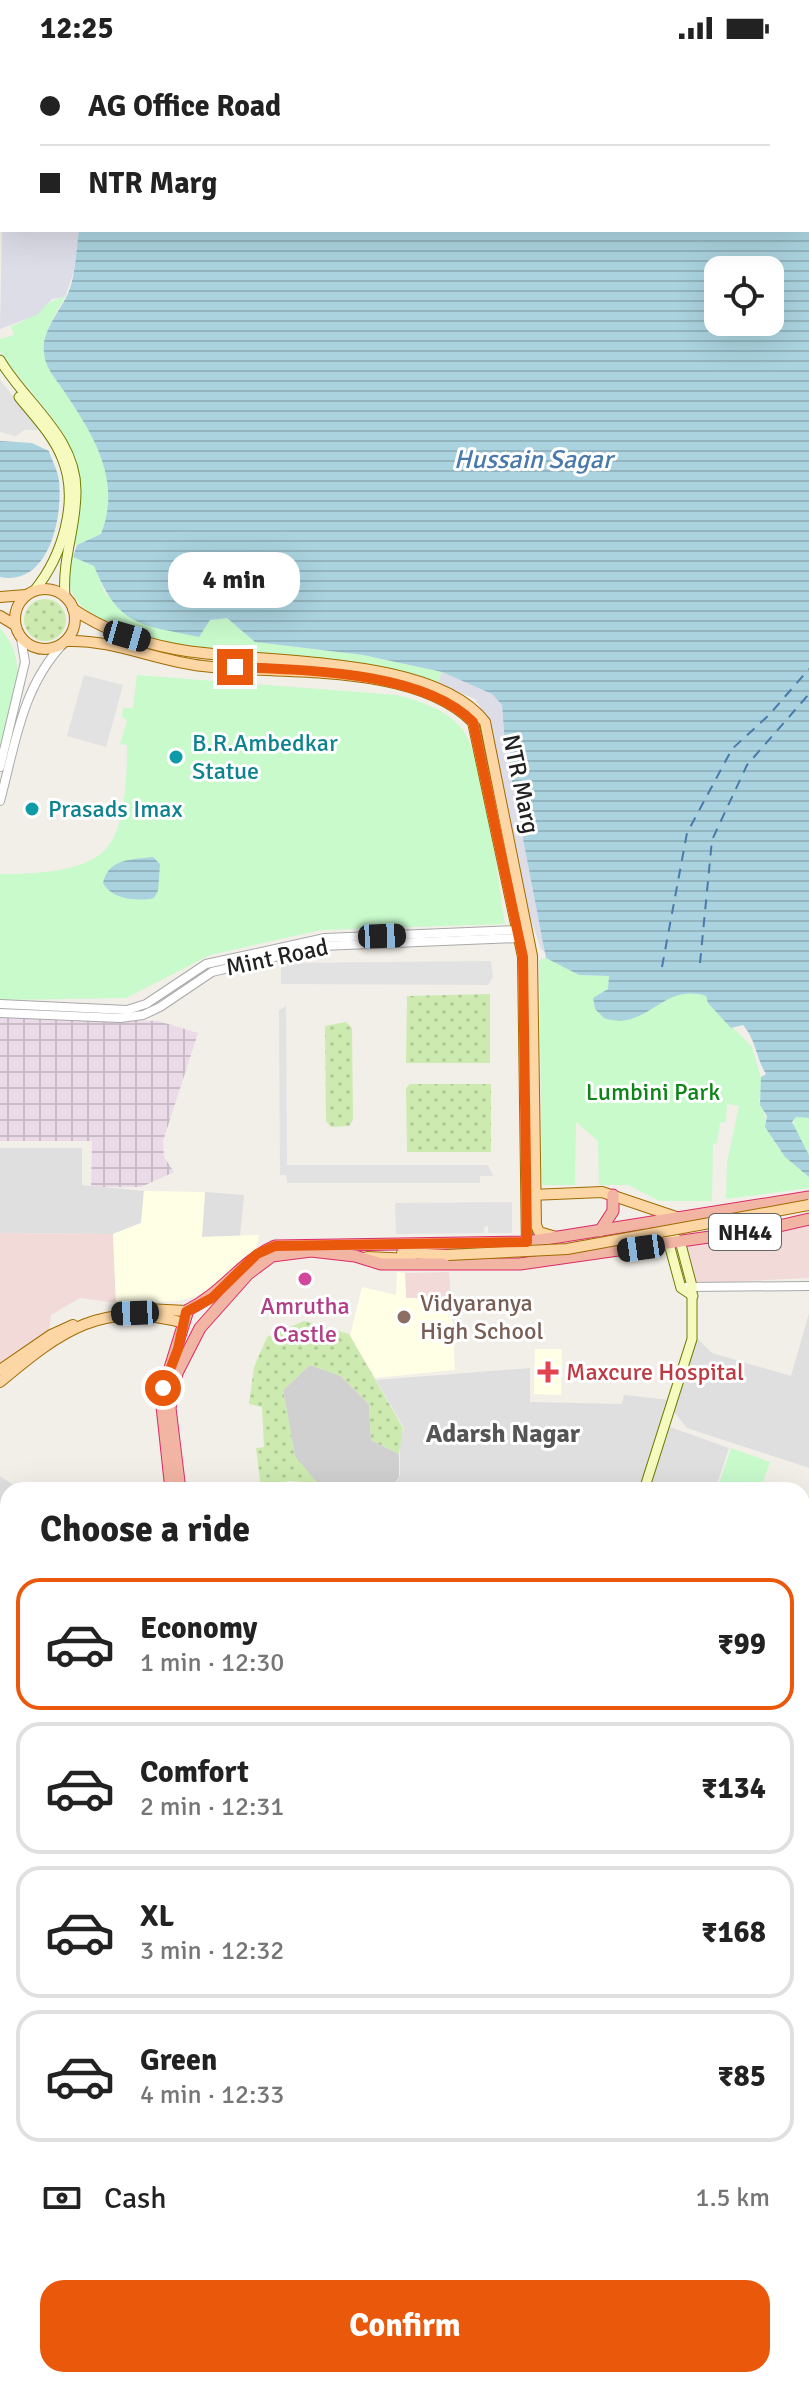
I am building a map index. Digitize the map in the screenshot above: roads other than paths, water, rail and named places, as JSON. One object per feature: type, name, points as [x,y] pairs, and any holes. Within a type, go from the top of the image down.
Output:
[{"type":"highway","points":[[600,1232],[613,1211],[613,1195]]},
{"type":"highway","name":"NH44","points":[[179,1482],[170,1411],[172,1390],[216,1303],[272,1256],[295,1251],[527,1242],[809,1197]]},
{"type":"highway","name":"NH44","points":[[355,1251],[381,1264],[528,1263],[809,1219]]},
{"type":"highway","name":"NH44","points":[[187,1315],[216,1303]]},
{"type":"highway","points":[[201,1310],[202,1326],[190,1329],[187,1315],[201,1310]]},
{"type":"highway","points":[[170,1482],[161,1397],[187,1315]]},
{"type":"main road","points":[[0,360],[49,423],[69,457],[76,485],[60,558],[65,596],[73,609],[75,624],[64,642],[41,649],[21,638],[15,625],[0,616]]},
{"type":"main road","points":[[0,372],[61,456],[69,498],[66,533]]},
{"type":"main road","points":[[15,625],[20,602],[60,558]]},
{"type":"main road","points":[[0,597],[55,591],[65,596]]},
{"type":"main road","name":"NTR Marg","points":[[73,609],[111,632],[172,649],[345,667],[424,683],[454,694],[480,715],[491,739],[532,956],[528,1263]]},
{"type":"main road","name":"NTR Marg","points":[[64,642],[93,640],[204,666],[340,675],[425,693],[460,709],[477,730],[523,957],[530,1195],[537,1228],[558,1238]]},
{"type":"main road","points":[[530,1195],[613,1195],[681,1218]]},
{"type":"main road","points":[[355,1251],[448,1258],[526,1259],[585,1252],[809,1208]]},
{"type":"main road","points":[[647,1482],[689,1353],[692,1291],[675,1242],[652,1223]]},
{"type":"main road","points":[[637,1226],[675,1242]]},
{"type":"main road","points":[[675,1242],[681,1288],[692,1291]]},
{"type":"main road","points":[[0,1370],[51,1335],[110,1310],[187,1315]]},
{"type":"main road","points":[[0,1382],[85,1323],[113,1314],[187,1315]]},
{"type":"street","points":[[0,801],[25,690],[21,638]]},
{"type":"street","points":[[0,767],[25,690],[64,642]]},
{"type":"street","name":"Mint Road","points":[[0,1004],[127,1010],[146,1004],[206,964],[325,938],[519,934]]},
{"type":"street","name":"Mint Road","points":[[0,1013],[131,1016],[160,1007],[212,972],[321,946],[519,934]]},
{"type":"street","points":[[692,1291],[809,1286]]},
{"type":"water","name":"Hussain Sagar","points":[[79,232],[809,232],[809,1118],[796,1117],[792,1122],[809,1155],[809,1177],[785,1157],[765,1127],[767,1116],[760,1105],[761,1077],[766,1074],[743,1025],[731,1028],[708,1003],[706,996],[691,994],[666,1000],[633,1018],[604,1018],[595,1009],[593,998],[608,989],[609,976],[579,975],[546,958],[505,745],[502,705],[492,694],[442,672],[363,655],[255,642],[227,618],[210,620],[199,637],[146,625],[122,612],[103,586],[94,566],[73,557],[77,545],[101,534],[108,495],[102,459],[45,358],[48,329],[71,284]]},
{"type":"water","points":[[0,441],[32,443],[49,451],[59,481],[58,513],[49,547],[30,572],[16,577],[0,577]]},
{"type":"water","points":[[153,857],[160,864],[158,891],[154,898],[140,900],[118,896],[103,883],[110,869],[116,865]]},
{"type":"place","name":"B.R.Ambedkar Statue","points":[[176,757]]},
{"type":"place","name":"Prasads Imax","points":[[32,809]]},
{"type":"place","name":"Amrutha Castle","points":[[305,1279]]},
{"type":"place","name":"Vidyaranya High School","points":[[404,1317]]},
{"type":"place","name":"Maxcure Hospital","points":[[548,1372]]},
{"type":"district","name":"Adarsh Nagar","points":[[503,1434]]},
{"type":"park label","name":"Lumbini Park","points":[[653,1092]]}]
